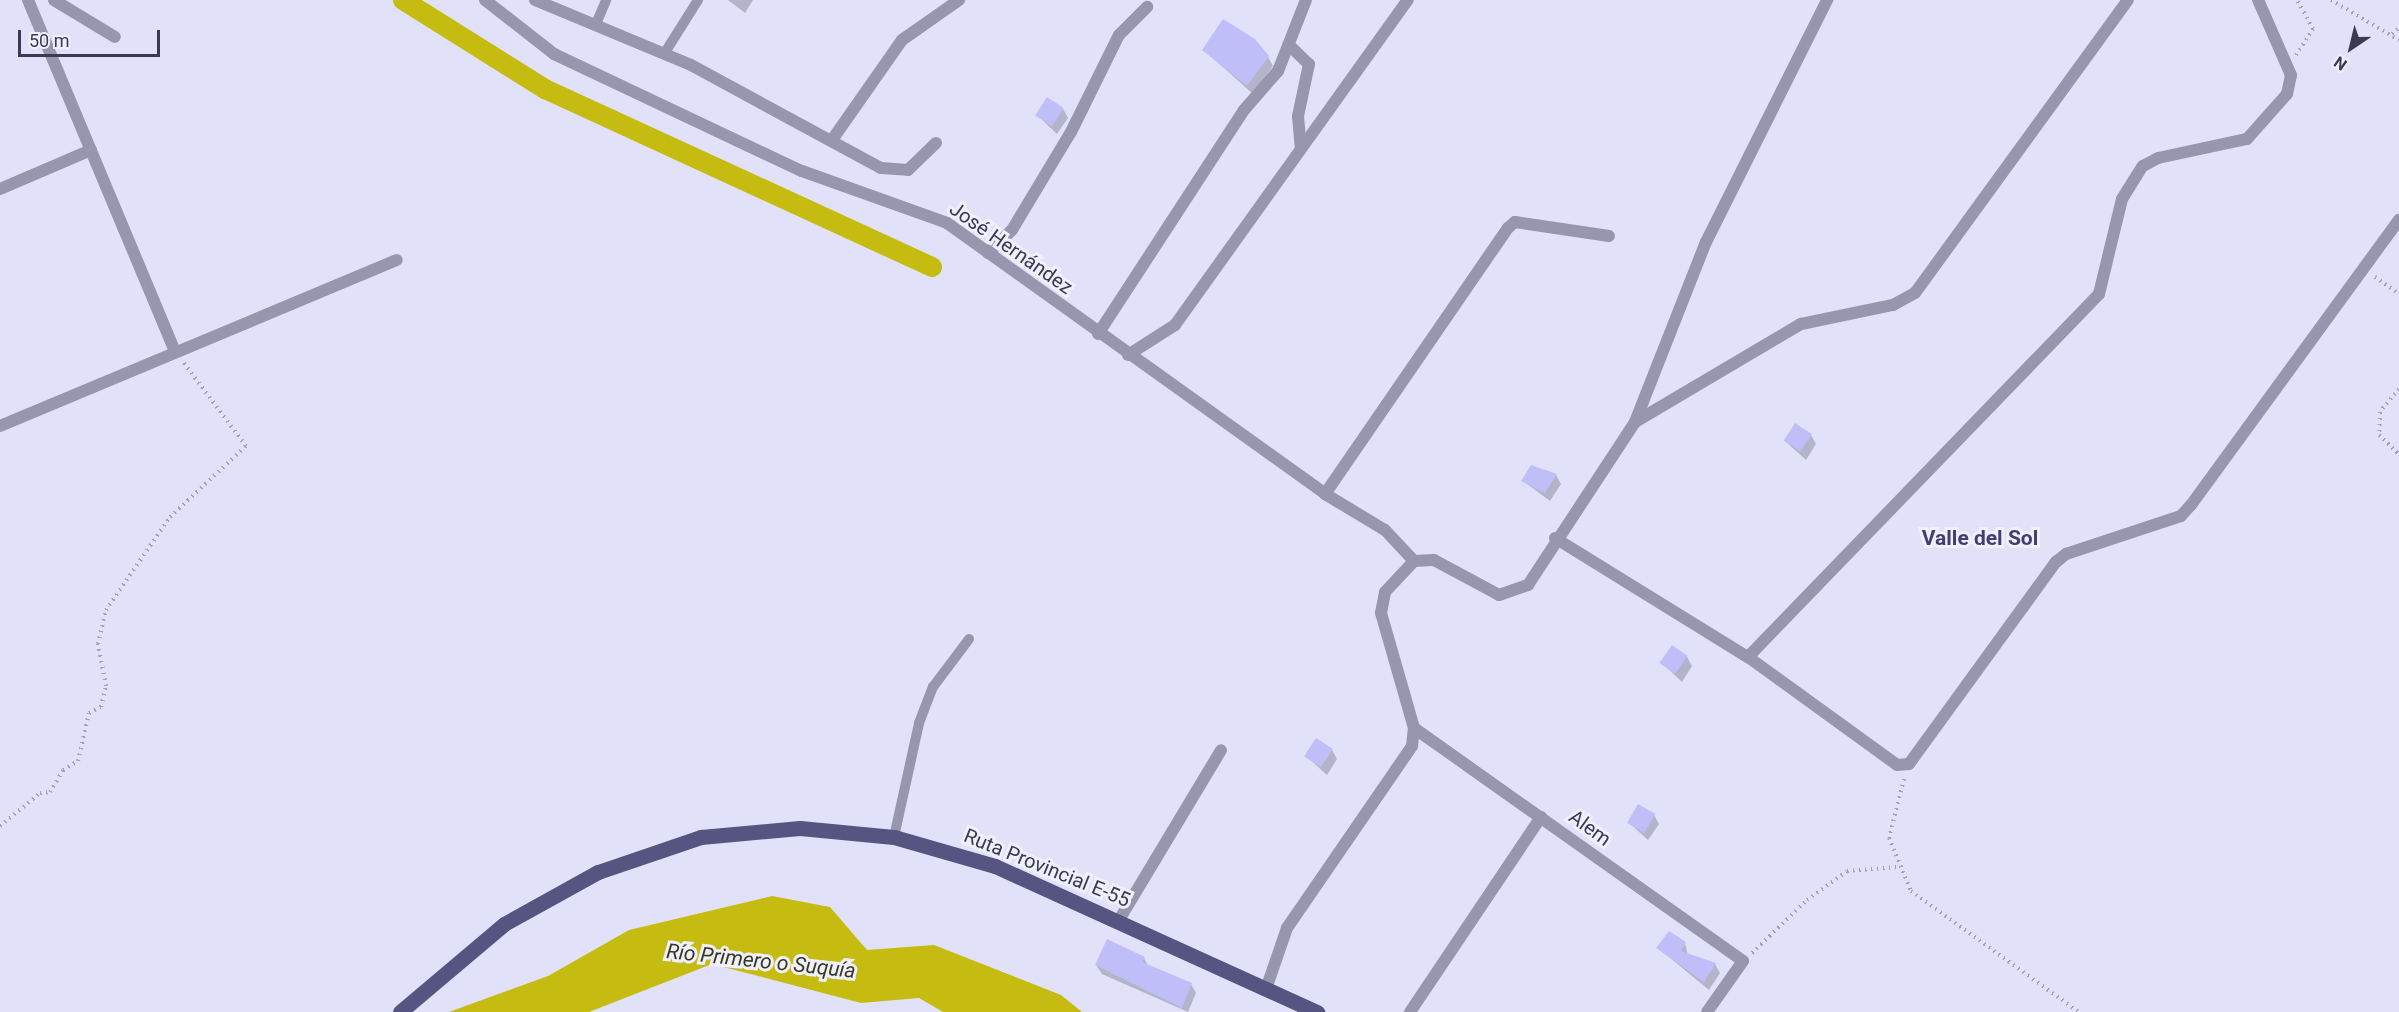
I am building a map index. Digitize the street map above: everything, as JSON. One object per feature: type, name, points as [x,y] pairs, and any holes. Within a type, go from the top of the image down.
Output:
[{"type":"main road","name":"Ruta Provincial E-55","points":[[400,1012],[504,924],[564,888],[633,857],[701,837],[766,830],[834,829],[894,837],[995,866],[1119,920],[1317,1012]]},
{"type":"street","points":[[28,0],[175,352]]},
{"type":"street","points":[[54,0],[114,37]]},
{"type":"street","name":"José Hernández","points":[[485,0],[554,54],[802,171],[924,212],[988,253],[1098,334],[1325,494],[1385,530],[1414,561]]},
{"type":"street","points":[[535,0],[664,54],[895,172],[917,165],[936,143]]},
{"type":"street","points":[[832,140],[902,40],[959,0]]},
{"type":"street","points":[[1098,334],[1244,110],[1278,71],[1306,0]]},
{"type":"street","points":[[1128,355],[1175,325],[1408,0]]},
{"type":"street","points":[[1266,988],[1287,928],[1403,761],[1414,728],[1381,613],[1385,592],[1414,561],[1434,560],[1499,595],[1517,593],[1528,585],[1555,538],[1635,422],[1706,242],[1827,0]]},
{"type":"street","points":[[1635,422],[1793,327],[1893,305],[1915,293],[2128,0]]},
{"type":"street","points":[[1748,657],[2099,294],[2121,199],[2136,173],[2158,158],[2247,139],[2257,132],[2287,94],[2288,63],[2258,0]]},
{"type":"street","points":[[988,253],[1012,230],[1065,142],[1119,35],[1147,7]]},
{"type":"street","points":[[1289,45],[1309,64],[1298,116],[1301,148]]},
{"type":"street","points":[[0,189],[91,150]]},
{"type":"street","points":[[1555,538],[1748,657],[1898,765],[1909,764],[2056,562],[2066,554],[2186,510],[2399,220]]},
{"type":"street","points":[[1325,494],[1508,228],[1515,222],[1610,236]]},
{"type":"street","points":[[0,426],[397,260]]},
{"type":"street","name":"Alem","points":[[1414,728],[1743,961]]},
{"type":"street","points":[[1119,920],[1221,750]]},
{"type":"street","points":[[1410,1012],[1541,817]]},
{"type":"street","points":[[1707,1012],[1743,961]]},
{"type":"lane","points":[[596,24],[606,0]]},
{"type":"lane","points":[[664,54],[698,0]]},
{"type":"lane","points":[[894,837],[919,723],[933,687],[969,639]]},
{"type":"path","points":[[2288,63],[2313,36],[2297,0]]},
{"type":"path","points":[[2331,0],[2399,40]]},
{"type":"path","points":[[2392,34],[2399,28]]},
{"type":"path","points":[[2364,269],[2399,294]]},
{"type":"path","points":[[0,826],[40,793],[50,792],[63,770],[78,761],[90,713],[101,706],[106,686],[98,644],[106,609],[170,517],[246,446],[175,352]]},
{"type":"path","points":[[2399,389],[2380,411],[2379,435],[2399,454]]},
{"type":"path","points":[[1909,764],[1889,838],[1897,867],[1911,891],[2079,1012]]},
{"type":"path","points":[[1743,961],[1807,900],[1847,871],[1897,867]]},
{"type":"water","name":"Río Primero o Suquía","points":[[772,896],[830,907],[867,950],[934,945],[1061,995],[1082,1012],[943,1012],[919,998],[861,1003],[712,964],[589,1012],[449,1012],[548,976],[629,930]]},
{"type":"building","points":[[1223,19],[1255,39],[1269,56],[1247,86],[1202,50]]},
{"type":"building","points":[[1047,97],[1064,108],[1052,126],[1035,115]]},
{"type":"building","points":[[1795,423],[1812,434],[1800,452],[1784,441]]},
{"type":"building","points":[[1531,465],[1557,474],[1545,493],[1521,481]]},
{"type":"building","points":[[1672,645],[1688,656],[1675,674],[1659,663]]},
{"type":"building","points":[[1316,738],[1333,749],[1321,767],[1304,756]]},
{"type":"building","points":[[1638,804],[1655,814],[1644,833],[1627,823]]},
{"type":"building","points":[[1669,931],[1686,942],[1681,951],[1716,963],[1704,982],[1656,948]]},
{"type":"building","points":[[1107,939],[1145,957],[1142,962],[1192,983],[1182,1008],[1095,965]]},
{"type":"waterway","points":[[403,0],[545,89],[932,267]]},
{"type":"district","name":"Valle del Sol","points":[[1980,538]]}]
